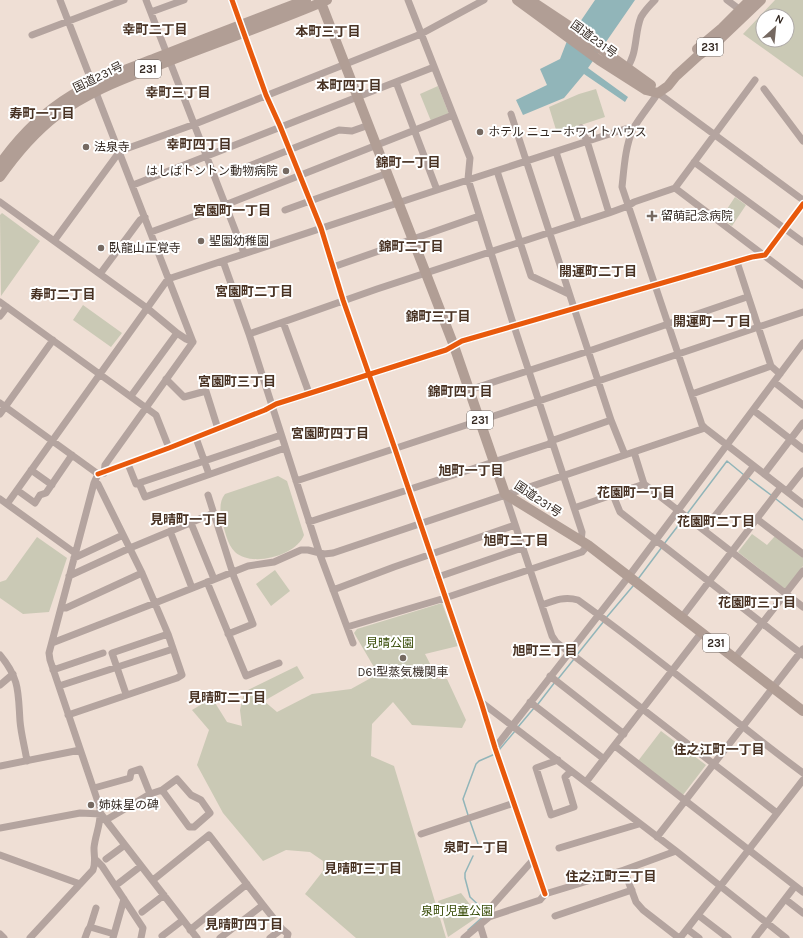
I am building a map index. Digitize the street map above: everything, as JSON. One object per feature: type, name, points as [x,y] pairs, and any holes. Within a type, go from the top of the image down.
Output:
[{"type":"highway","name":"国道231号","points":[[243,29],[306,0]]},
{"type":"highway","name":"国道231号","points":[[517,0],[567,29]]},
{"type":"highway","name":"国道231号","points":[[530,0],[646,90],[658,93]]},
{"type":"highway","name":"231","points":[[658,93],[668,86],[676,76],[694,60],[717,42],[743,12],[750,0]]},
{"type":"highway","name":"231","points":[[743,12],[761,0]]},
{"type":"highway","name":"国道231号","points":[[0,164],[23,136],[52,109],[72,95],[168,57],[323,1],[357,97],[388,173],[454,346],[505,494],[515,502],[585,543],[803,711]]},
{"type":"highway","name":"国道231号","points":[[602,56],[626,69],[650,85],[658,93]]},
{"type":"highway","name":"国道231号","points":[[0,176],[29,140],[46,124],[94,87]]},
{"type":"street","points":[[60,0],[193,342]]},
{"type":"street","points":[[32,35],[124,0]]},
{"type":"street","points":[[146,0],[244,253]]},
{"type":"street","points":[[151,12],[184,0]]},
{"type":"street","points":[[232,0],[266,95],[321,228],[343,300],[431,554],[533,860],[546,894]]},
{"type":"street","points":[[347,628],[445,598],[582,552],[585,543],[538,402],[479,216],[468,179],[470,158],[408,0]]},
{"type":"street","points":[[54,241],[120,151],[194,124],[422,34],[484,0]]},
{"type":"street","points":[[626,69],[634,56],[640,19],[655,0]]},
{"type":"street","points":[[727,0],[743,12]]},
{"type":"street","points":[[133,185],[206,155],[434,67]]},
{"type":"street","points":[[249,334],[343,300],[609,213],[628,206],[634,202],[675,188],[755,80]]},
{"type":"street","points":[[396,82],[436,190]]},
{"type":"street","points":[[764,89],[803,141]]},
{"type":"street","points":[[803,200],[658,93],[633,129],[625,159],[622,187],[692,394],[705,428],[803,504]]},
{"type":"street","points":[[511,114],[611,420],[625,455]]},
{"type":"street","points":[[151,232],[225,205],[453,115]]},
{"type":"street","points":[[244,168],[339,130],[352,131],[369,126]]},
{"type":"street","points":[[581,128],[588,141],[609,213]]},
{"type":"street","points":[[7,504],[168,279],[526,160],[556,152],[625,129],[633,129]]},
{"type":"street","points":[[556,152],[579,223]]},
{"type":"street","points":[[694,162],[803,242]]},
{"type":"street","points":[[497,170],[531,276],[569,294]]},
{"type":"street","points":[[285,210],[309,200],[388,173]]},
{"type":"street","points":[[675,188],[803,285]]},
{"type":"street","points":[[0,202],[147,308],[177,333],[193,342]]},
{"type":"street","points":[[3,405],[72,456],[101,473],[196,438],[276,404],[454,346],[462,341],[765,255],[803,204]]},
{"type":"street","points":[[333,267],[479,216]]},
{"type":"street","points":[[100,274],[140,220],[145,217]]},
{"type":"street","points":[[223,261],[249,334],[319,552],[353,643]]},
{"type":"street","points":[[737,262],[747,297],[771,366],[780,374]]},
{"type":"street","points":[[469,390],[747,297]]},
{"type":"street","points":[[0,302],[156,415],[169,448]]},
{"type":"street","points":[[0,316],[6,307]]},
{"type":"street","points":[[296,482],[803,312]]},
{"type":"street","points":[[283,322],[309,393]]},
{"type":"street","points":[[131,396],[177,333]]},
{"type":"street","points":[[0,414],[3,405],[53,340]]},
{"type":"street","points":[[30,938],[93,870],[96,860],[94,848],[101,814],[100,808],[53,670],[49,654],[74,556],[94,483],[105,465],[193,342]]},
{"type":"street","points":[[495,748],[629,576],[803,343]]},
{"type":"street","points":[[692,394],[771,366]]},
{"type":"street","points":[[166,380],[184,397],[206,391],[218,429]]},
{"type":"street","points":[[774,382],[803,404]]},
{"type":"street","points":[[753,410],[803,449]]},
{"type":"street","points":[[309,522],[552,442],[611,420]]},
{"type":"street","points":[[764,474],[803,424]]},
{"type":"street","points":[[52,643],[248,566],[274,562],[301,550],[324,554],[333,553],[705,428]]},
{"type":"street","points":[[128,464],[136,484],[281,435]]},
{"type":"street","points":[[196,438],[209,474]]},
{"type":"street","points":[[139,483],[145,497],[285,448]]},
{"type":"street","points":[[634,452],[644,484],[803,607]]},
{"type":"street","points":[[17,490],[35,503],[40,495],[46,493],[72,456]]},
{"type":"street","points":[[704,530],[754,466]]},
{"type":"street","points":[[32,470],[52,485]]},
{"type":"street","points":[[682,617],[757,518],[803,471]]},
{"type":"street","points":[[68,715],[182,675],[168,634],[142,573],[98,484],[94,483]]},
{"type":"street","points":[[574,508],[644,484]]},
{"type":"street","points":[[505,494],[552,636],[556,642],[777,813]]},
{"type":"street","points":[[613,494],[620,512],[708,582],[802,652],[713,763],[657,837]]},
{"type":"street","points":[[208,495],[218,530],[253,624],[228,634]]},
{"type":"street","points":[[0,499],[74,556]]},
{"type":"street","points":[[69,576],[130,548],[214,513]]},
{"type":"street","points":[[757,518],[803,554]]},
{"type":"street","points":[[191,523],[228,634],[246,676],[279,662]]},
{"type":"street","points":[[333,590],[515,525]]},
{"type":"street","points":[[170,532],[192,588]]},
{"type":"street","points":[[74,556],[123,535]]},
{"type":"street","points":[[438,577],[522,548]]},
{"type":"street","points":[[736,658],[803,571]]},
{"type":"street","points":[[61,608],[66,608],[142,573]]},
{"type":"street","points":[[542,604],[557,599],[573,598],[578,600],[803,773]]},
{"type":"street","points":[[586,782],[702,632]]},
{"type":"street","points":[[126,694],[112,653],[168,634]]},
{"type":"street","points":[[59,686],[173,649]]},
{"type":"street","points":[[53,670],[103,653]]},
{"type":"street","points":[[0,655],[3,664],[13,674],[19,695],[20,722],[27,760]]},
{"type":"street","points":[[0,685],[13,674]]},
{"type":"street","points":[[550,676],[624,734]]},
{"type":"street","points":[[481,702],[676,851],[786,938]]},
{"type":"street","points":[[530,702],[604,759]]},
{"type":"street","points":[[615,746],[803,892]]},
{"type":"street","points":[[0,766],[80,750]]},
{"type":"street","points":[[558,760],[536,768],[551,815],[574,807],[565,778],[571,771]]},
{"type":"street","points":[[94,788],[130,778],[131,772],[140,769],[150,794]]},
{"type":"street","points":[[106,820],[150,794],[162,790],[177,779],[191,795],[201,800],[210,813],[194,827],[189,826],[162,790]]},
{"type":"street","points":[[624,870],[636,902],[643,910],[679,938],[803,780]]},
{"type":"street","points":[[421,834],[514,804]]},
{"type":"street","points":[[0,828],[80,813],[101,814],[196,938]]},
{"type":"street","points":[[559,848],[639,824]]},
{"type":"street","points":[[153,880],[209,835],[282,929],[288,934],[287,938]]},
{"type":"street","points":[[106,859],[125,845]]},
{"type":"street","points":[[464,938],[489,917],[540,900],[546,894],[624,870],[676,851]]},
{"type":"street","points":[[0,856],[80,884]]},
{"type":"street","points":[[96,860],[102,866],[143,928],[141,938]]},
{"type":"street","points":[[489,917],[492,906],[533,860]]},
{"type":"street","points":[[119,883],[141,866]]},
{"type":"street","points":[[190,930],[247,884]]},
{"type":"street","points":[[756,938],[795,886]]},
{"type":"street","points":[[555,916],[632,890]]},
{"type":"street","points":[[142,912],[164,895]]},
{"type":"street","points":[[90,927],[113,936],[124,899]]},
{"type":"street","points":[[785,899],[803,913]]},
{"type":"street","points":[[220,938],[263,905]]},
{"type":"street","points":[[85,938],[96,908]]},
{"type":"street","points":[[698,915],[728,938]]},
{"type":"street","points":[[162,936],[183,920]]},
{"type":"street","points":[[480,925],[484,938]]},
{"type":"street","points":[[270,938],[282,929]]},
{"type":"street","points":[[687,929],[699,938]]},
{"type":"street","points":[[0,934],[4,938]]},
{"type":"green space","points":[[775,0],[803,0],[803,77],[763,48],[795,48],[795,8],[767,8]]},
{"type":"green space","points":[[755,21],[755,43],[743,34]]},
{"type":"green space","points":[[438,86],[449,114],[431,121],[420,94]]},
{"type":"green space","points":[[596,89],[605,117],[557,133],[549,107],[579,94]]},
{"type":"green space","points":[[735,197],[746,205],[732,226],[721,218]]},
{"type":"green space","points":[[2,213],[40,241],[1,296],[0,215]]},
{"type":"green space","points":[[83,305],[122,333],[111,347],[73,320]]},
{"type":"green space","points":[[278,476],[287,481],[304,535],[300,542],[293,548],[273,557],[252,559],[243,557],[232,549],[227,537],[222,521],[220,507],[223,497],[225,494]]},
{"type":"green space","points":[[752,534],[767,545],[775,536],[803,558],[803,566],[785,589],[738,552]]},
{"type":"green space","points":[[37,537],[67,558],[49,612],[23,614],[0,598],[0,582],[6,580]]},
{"type":"green space","points":[[275,570],[290,591],[271,606],[256,584]]},
{"type":"green space","name":"見晴公園","points":[[442,603],[458,646],[425,654],[438,679],[447,679],[466,720],[462,728],[412,725],[393,702],[372,724],[371,756],[394,766],[446,938],[356,938],[305,894],[323,871],[323,861],[310,852],[286,850],[263,861],[223,813],[197,765],[209,730],[192,710],[212,698],[227,722],[242,726],[240,710],[244,692],[297,666],[304,678],[264,701],[277,712],[312,694],[351,689],[378,674],[354,633],[357,629]]},
{"type":"green space","points":[[661,731],[706,765],[683,795],[638,761]]},
{"type":"green space","name":"泉町児童公園","points":[[461,893],[479,916],[448,937],[438,901]]},
{"type":"water","points":[[595,0],[635,0],[588,68],[628,97],[625,102],[584,74],[564,98],[523,115],[516,100],[547,85],[540,69],[560,59],[567,41]]},
{"type":"waterway","points":[[687,514],[727,461],[744,475]]},
{"type":"waterway","points":[[747,477],[771,495]]},
{"type":"waterway","points":[[776,499],[803,520]]},
{"type":"waterway","points":[[664,544],[684,518]]},
{"type":"waterway","points":[[638,579],[662,547]]},
{"type":"waterway","points":[[606,618],[633,586]]},
{"type":"waterway","points":[[576,656],[604,621]]},
{"type":"waterway","points":[[558,679],[574,659]]},
{"type":"waterway","points":[[538,704],[555,682]]},
{"type":"waterway","points":[[518,727],[534,708]]},
{"type":"waterway","points":[[499,750],[515,731]]},
{"type":"waterway","points":[[468,815],[463,799],[476,764],[479,761],[495,754]]},
{"type":"waterway","points":[[470,821],[478,844]]},
{"type":"waterway","points":[[468,930],[485,915],[486,912],[470,897],[465,878],[465,873],[473,856]]},
{"type":"cycle path","points":[[232,0],[266,95],[321,228],[343,300],[395,449],[545,894]]},
{"type":"cycle path","points":[[98,474],[169,448],[265,410],[276,404],[446,350],[462,341],[752,257],[765,255],[803,204]]},
{"type":"place","name":"ホテル ニューホワイトハウス","points":[[480,132]]},
{"type":"place","name":"法泉寺","points":[[86,147]]},
{"type":"place","name":"はしばトントン動物病院","points":[[286,171]]},
{"type":"place","name":"留萌記念病院","points":[[652,216]]},
{"type":"place","name":"聖園幼稚園","points":[[201,241]]},
{"type":"place","name":"臥龍山正覚寺","points":[[101,248]]},
{"type":"place","name":"D61型蒸気機関車","points":[[403,658]]},
{"type":"place","name":"姉妹星の碑","points":[[91,805]]},
{"type":"district","name":"幸町二丁目","points":[[155,29]]},
{"type":"district","name":"本町三丁目","points":[[328,31]]},
{"type":"district","name":"本町四丁目","points":[[349,85]]},
{"type":"district","name":"幸町三丁目","points":[[178,92]]},
{"type":"district","name":"寿町一丁目","points":[[42,113]]},
{"type":"district","name":"幸町四丁目","points":[[199,144]]},
{"type":"district","name":"錦町一丁目","points":[[408,162]]},
{"type":"district","name":"宮園町一丁目","points":[[232,210]]},
{"type":"district","name":"錦町二丁目","points":[[411,246]]},
{"type":"district","name":"開運町二丁目","points":[[598,271]]},
{"type":"district","name":"宮園町二丁目","points":[[254,291]]},
{"type":"district","name":"寿町二丁目","points":[[63,294]]},
{"type":"district","name":"錦町三丁目","points":[[438,316]]},
{"type":"district","name":"開運町一丁目","points":[[712,321]]},
{"type":"district","name":"宮園町三丁目","points":[[237,381]]},
{"type":"district","name":"錦町四丁目","points":[[460,391]]},
{"type":"district","name":"宮園町四丁目","points":[[330,433]]},
{"type":"district","name":"旭町一丁目","points":[[471,470]]},
{"type":"district","name":"花園町一丁目","points":[[636,492]]},
{"type":"district","name":"見晴町一丁目","points":[[189,519]]},
{"type":"district","name":"花園町二丁目","points":[[716,521]]},
{"type":"district","name":"旭町二丁目","points":[[516,540]]},
{"type":"district","name":"花園町三丁目","points":[[757,602]]},
{"type":"district","name":"旭町三丁目","points":[[545,650]]},
{"type":"district","name":"見晴町二丁目","points":[[227,697]]},
{"type":"district","name":"住之江町一丁目","points":[[719,749]]},
{"type":"district","name":"泉町一丁目","points":[[476,847]]},
{"type":"district","name":"見晴町三丁目","points":[[363,868]]},
{"type":"district","name":"住之江町三丁目","points":[[611,876]]},
{"type":"district","name":"見晴町四丁目","points":[[244,924]]}]
